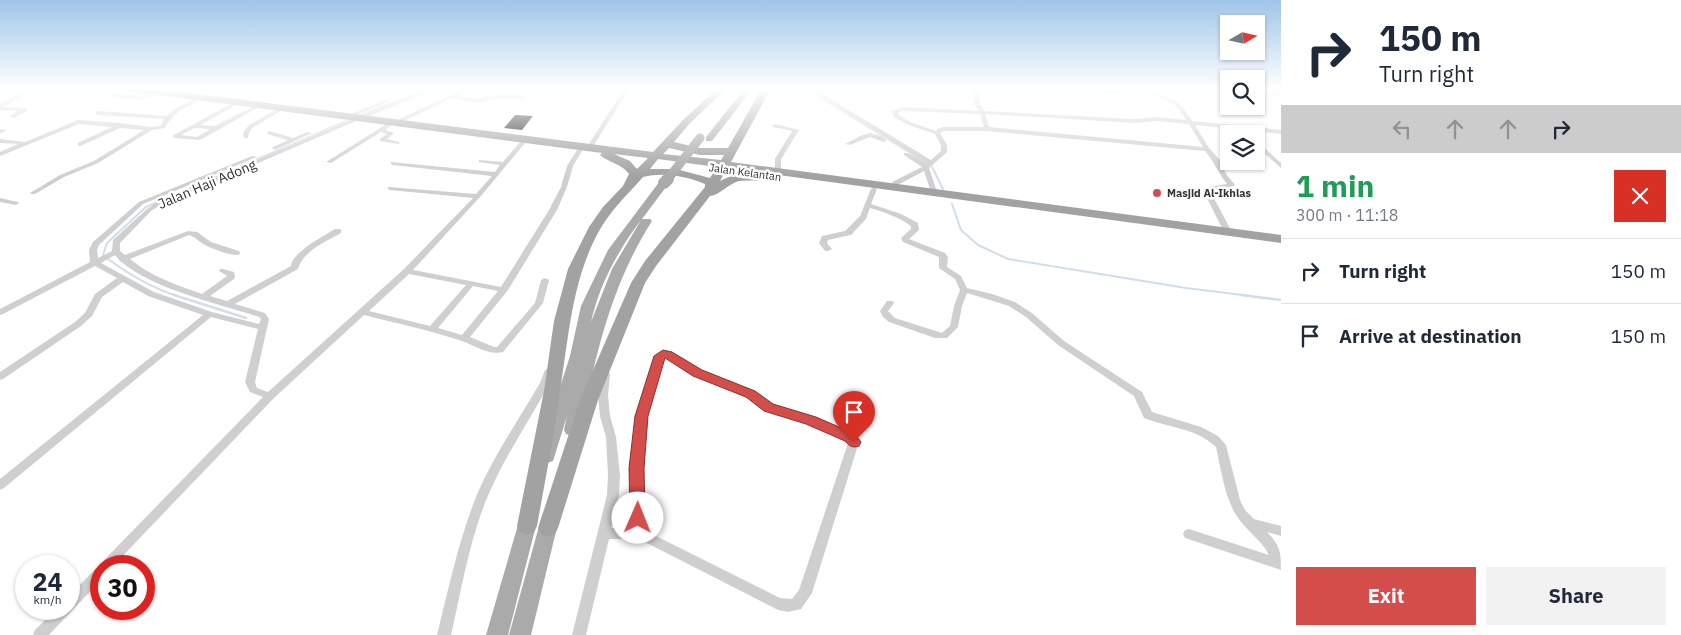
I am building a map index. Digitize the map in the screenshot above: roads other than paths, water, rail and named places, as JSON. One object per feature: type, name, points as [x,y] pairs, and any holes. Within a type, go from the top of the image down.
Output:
[{"type":"highway","name":"Jalan Kelantan","points":[[353,118],[585,150],[608,149],[655,158]]},
{"type":"highway","points":[[608,149],[643,148],[658,144],[691,118]]},
{"type":"highway","points":[[548,528],[589,400],[638,283],[650,264],[707,193],[750,118]]},
{"type":"highway","points":[[527,526],[552,391],[562,321],[575,269],[585,245],[607,210],[687,121]]},
{"type":"highway","name":"Jalan Kelantan","points":[[497,137],[585,150],[778,171],[993,202],[1281,238]]},
{"type":"highway","points":[[670,140],[670,144],[681,148],[721,153],[733,148]]},
{"type":"highway","points":[[733,148],[751,162],[778,171]]},
{"type":"highway","points":[[585,150],[624,161],[631,167],[634,174],[623,193]]},
{"type":"highway","name":"Jalan Kelantan","points":[[722,166],[797,179],[960,200],[993,202]]},
{"type":"highway","points":[[640,174],[652,172],[696,177],[710,182],[707,193]]},
{"type":"highway","points":[[707,193],[726,180],[739,177],[797,179]]},
{"type":"main road","points":[[497,635],[577,356],[588,306],[614,250],[669,184],[720,118]]},
{"type":"main road","points":[[704,139],[723,118]]},
{"type":"main road","points":[[520,635],[601,310],[614,276],[637,233],[669,184]]},
{"type":"street","points":[[0,154],[78,122],[150,129],[163,127],[168,118],[163,118]]},
{"type":"street","points":[[209,118],[175,136],[198,139],[236,118]]},
{"type":"street","points":[[246,137],[250,127],[266,118]]},
{"type":"street","points":[[262,328],[209,314],[151,294],[122,279],[96,261],[93,250],[96,244],[142,203],[286,147],[293,140],[353,118]]},
{"type":"street","name":"Jalan Haji Adong","points":[[114,253],[116,242],[149,210],[158,204],[353,118]]},
{"type":"street","points":[[329,162],[379,130],[405,118]]},
{"type":"street","points":[[464,338],[504,290],[553,210],[564,187],[570,166],[585,150],[607,118]]},
{"type":"street","points":[[856,118],[929,165],[934,192]]},
{"type":"street","points":[[892,186],[896,182],[929,165],[944,152],[944,145],[937,133],[898,118]]},
{"type":"street","points":[[984,118],[987,129]]},
{"type":"street","points":[[1077,118],[1134,121],[1157,119],[1220,125]]},
{"type":"street","points":[[1186,118],[1216,159],[1223,175],[1232,185],[1206,190],[1228,232]]},
{"type":"street","points":[[80,144],[122,125]]},
{"type":"street","points":[[194,126],[216,128]]},
{"type":"street","points":[[775,126],[796,130],[778,159],[778,171]]},
{"type":"street","points":[[33,193],[62,176],[96,162],[150,129]]},
{"type":"street","points":[[937,133],[943,129],[987,129],[1207,149]]},
{"type":"street","points":[[379,130],[391,133],[382,140],[396,143]]},
{"type":"street","points":[[1265,130],[1281,132]]},
{"type":"street","points":[[269,133],[293,140]]},
{"type":"street","points":[[848,144],[874,134],[929,165]]},
{"type":"street","points":[[0,141],[24,143]]},
{"type":"street","points":[[117,555],[270,396],[407,271],[478,196],[523,142]]},
{"type":"street","points":[[1265,150],[1281,166]]},
{"type":"street","points":[[1269,154],[1281,155]]},
{"type":"street","points":[[481,161],[504,164]]},
{"type":"street","points":[[393,163],[495,174]]},
{"type":"street","points":[[390,188],[478,196]]},
{"type":"street","points":[[828,249],[823,243],[825,238],[848,233],[863,216],[874,189]]},
{"type":"street","points":[[0,200],[16,203]]},
{"type":"street","points":[[866,205],[893,213],[908,220],[915,226],[915,230],[905,238],[906,240],[942,255],[944,257],[943,268],[958,278],[964,290],[958,306],[954,327],[944,336],[938,336],[892,320],[884,311],[890,303]]},
{"type":"street","points":[[229,304],[295,267],[295,262],[310,248],[338,231]]},
{"type":"street","points":[[123,259],[188,233],[194,234],[208,244],[236,253]]},
{"type":"street","points":[[0,312],[114,253],[136,268],[165,283],[262,315],[265,319],[250,382],[253,390],[270,396]]},
{"type":"street","points":[[204,296],[232,277],[231,274],[223,271]]},
{"type":"street","points":[[407,271],[504,290]]},
{"type":"street","points":[[0,377],[78,324],[89,314],[98,296],[122,279]]},
{"type":"street","points":[[364,312],[464,338],[493,350],[503,349],[539,303],[545,280]]},
{"type":"street","points":[[432,330],[472,284]]},
{"type":"street","points":[[964,290],[1012,304],[1029,315],[1061,343],[1138,394],[1141,398],[1143,409],[1148,415],[1207,434],[1217,440],[1221,445],[1234,500],[1241,513],[1270,544],[1281,564]]},
{"type":"street","points":[[0,485],[209,314]]},
{"type":"street","points":[[444,635],[474,518],[498,465],[545,382],[562,321]]},
{"type":"street","points":[[605,533],[622,535],[633,530],[638,518],[636,468],[642,416],[660,356],[663,354],[668,354],[698,373],[751,394],[769,407],[811,420],[850,438],[854,442],[806,593],[796,605],[778,604],[633,530]]},
{"type":"street","points":[[579,635],[613,495],[614,475],[611,437],[605,416],[603,395],[607,356]]},
{"type":"street","points":[[1251,523],[1281,531]]},
{"type":"street","points":[[1189,534],[1281,564]]},
{"type":"street","points":[[80,593],[90,583]]},
{"type":"street","points":[[40,635],[54,620]]},
{"type":"waterway","points":[[853,118],[925,162]]},
{"type":"waterway","points":[[176,296],[138,279],[120,268],[103,255],[107,243],[146,207],[351,119]]},
{"type":"waterway","points":[[932,167],[943,189]]},
{"type":"waterway","points":[[952,204],[961,230],[978,245],[1008,259],[1186,288],[1251,296]]},
{"type":"waterway","points":[[1241,295],[1281,300]]},
{"type":"waterway","points":[[176,296],[246,318]]},
{"type":"place","name":"Masjid Al-Ikhlas","points":[[1157,193]]}]
